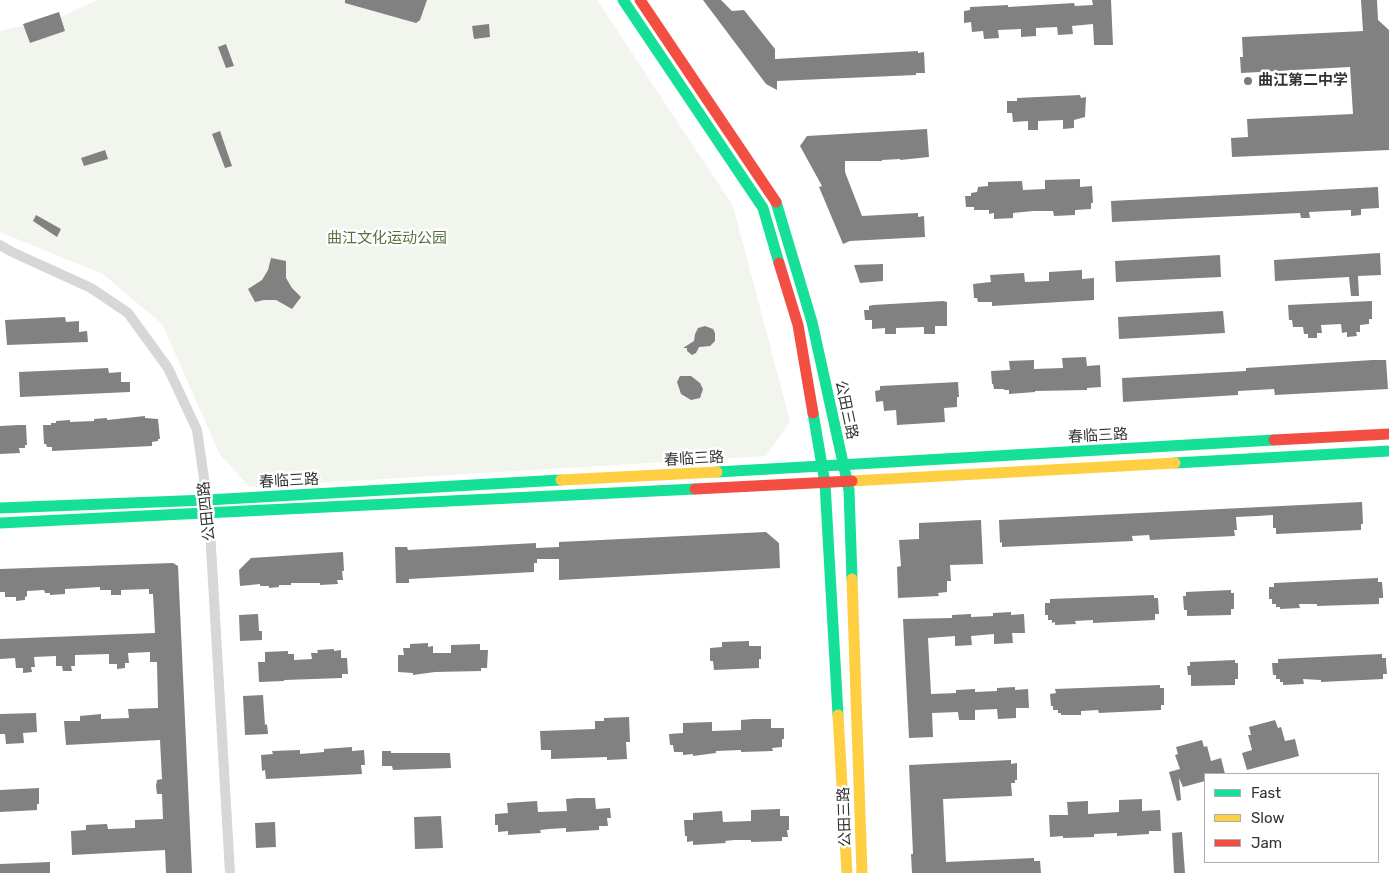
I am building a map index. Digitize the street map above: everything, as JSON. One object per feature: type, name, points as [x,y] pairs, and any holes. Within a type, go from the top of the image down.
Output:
[{"type":"street","name":"公田三路","points":[[623,0],[763,208],[798,325],[825,483],[847,873]]},
{"type":"street","name":"公田三路","points":[[640,0],[776,202],[812,322],[847,482],[862,873]]},
{"type":"street","name":"公田四路","points":[[0,245],[91,288],[128,313],[168,368],[197,430],[209,513],[230,873]]},
{"type":"street","name":"春临三路","points":[[0,508],[207,500],[843,466],[1389,434]]},
{"type":"street","name":"春临三路","points":[[0,523],[847,482],[1389,451]]},
{"type":"green space","name":"曲江文化运动公园","points":[[97,0],[597,0],[733,206],[790,421],[766,456],[250,487],[220,455],[162,324],[103,274],[0,232],[0,31],[61,17]]},
{"type":"building","points":[[345,0],[427,0],[420,20],[416,23],[345,3]]},
{"type":"building","points":[[703,0],[721,0],[732,11],[744,10],[775,49],[775,59],[918,51],[918,53],[924,52],[925,73],[916,73],[916,75],[777,81],[777,90],[766,84]]},
{"type":"building","points":[[1092,0],[1111,0],[1113,45],[1094,45],[1093,24],[1072,26],[1073,34],[1058,35],[1057,27],[1036,28],[1036,36],[1021,37],[1021,29],[998,30],[999,38],[984,39],[983,31],[972,32],[971,22],[964,23],[964,11],[970,10],[970,7],[1074,3],[1075,6],[1093,5]]},
{"type":"building","points":[[1361,0],[1377,0],[1378,20],[1389,30],[1389,150],[1232,157],[1231,138],[1248,137],[1247,119],[1353,114],[1350,67],[1241,73],[1240,57],[1243,57],[1242,37],[1363,31]]},
{"type":"building","points":[[59,12],[65,31],[30,43],[23,24]]},
{"type":"building","points":[[489,24],[490,37],[474,39],[472,26]]},
{"type":"building","points":[[226,44],[234,66],[226,68],[218,47]]},
{"type":"building","points":[[1080,95],[1081,98],[1086,97],[1085,117],[1074,120],[1074,128],[1063,129],[1063,120],[1038,121],[1038,130],[1028,130],[1028,121],[1013,122],[1012,113],[1007,113],[1007,101],[1017,101],[1017,98]]},
{"type":"building","points":[[927,129],[929,157],[882,161],[845,161],[845,172],[862,216],[918,213],[918,217],[924,216],[925,237],[850,241],[843,244],[819,187],[822,186],[800,146],[807,136]]},
{"type":"building","points":[[220,131],[232,166],[225,168],[212,134]]},
{"type":"building","points":[[105,150],[108,159],[84,166],[81,158]]},
{"type":"building","points":[[1080,179],[1080,187],[1092,186],[1093,203],[1091,203],[1091,209],[1075,210],[1075,215],[1054,216],[1053,211],[1033,211],[1013,213],[1013,218],[994,219],[994,213],[989,214],[989,210],[974,210],[974,207],[966,207],[965,196],[971,196],[971,193],[977,192],[978,187],[988,186],[988,182],[1022,181],[1023,190],[1045,189],[1045,180]]},
{"type":"building","points":[[1378,187],[1379,208],[1361,209],[1361,215],[1351,216],[1351,210],[1309,212],[1310,218],[1301,218],[1300,213],[1112,222],[1111,201]]},
{"type":"building","points":[[36,215],[61,229],[57,237],[33,221]]},
{"type":"building","points":[[1380,253],[1381,275],[1358,276],[1359,296],[1351,296],[1349,277],[1275,281],[1274,260]]},
{"type":"building","points":[[1220,255],[1221,277],[1116,282],[1115,261]]},
{"type":"building","points":[[271,258],[286,261],[286,278],[301,297],[292,309],[276,300],[255,302],[248,289],[262,280],[268,270]]},
{"type":"building","points":[[883,264],[883,281],[860,283],[854,265]]},
{"type":"building","points":[[1082,270],[1082,279],[1094,278],[1094,300],[992,306],[992,302],[978,302],[977,298],[974,298],[973,284],[991,282],[990,275],[1024,273],[1025,282],[1049,281],[1049,272]]},
{"type":"building","points":[[1372,301],[1372,319],[1369,319],[1369,324],[1360,325],[1360,332],[1356,332],[1357,336],[1347,337],[1347,332],[1342,333],[1341,324],[1321,325],[1322,333],[1317,333],[1317,338],[1308,338],[1308,334],[1304,334],[1303,327],[1293,327],[1292,320],[1289,320],[1288,305]]},
{"type":"building","points":[[947,302],[947,326],[935,326],[935,334],[924,334],[924,327],[896,328],[896,334],[885,334],[885,328],[872,329],[872,320],[865,320],[864,310],[869,310],[869,306],[873,305]]},
{"type":"building","points":[[1223,311],[1225,333],[1119,339],[1118,317]]},
{"type":"building","points":[[65,317],[66,322],[79,321],[79,332],[87,331],[88,342],[7,345],[5,320]]},
{"type":"building","points":[[705,326],[713,329],[715,341],[710,346],[699,347],[696,353],[692,355],[687,351],[687,348],[683,348],[694,341],[698,328]]},
{"type":"building","points":[[1086,357],[1087,366],[1100,365],[1101,387],[1087,388],[1087,390],[1035,391],[1009,394],[1009,390],[994,389],[992,384],[991,371],[1010,370],[1009,361],[1034,360],[1034,369],[1063,368],[1062,358]]},
{"type":"building","points":[[1386,360],[1388,389],[1275,395],[1274,389],[1238,391],[1238,395],[1123,402],[1122,378],[1246,371],[1246,368]]},
{"type":"building","points":[[108,368],[109,373],[121,372],[121,382],[130,382],[130,392],[20,397],[19,372]]},
{"type":"building","points":[[680,376],[691,376],[700,383],[703,389],[700,398],[691,400],[681,394],[677,382]]},
{"type":"building","points":[[958,382],[959,397],[957,397],[957,407],[944,408],[945,422],[897,425],[896,410],[884,411],[883,401],[876,402],[875,391],[880,390],[880,386]]},
{"type":"building","points":[[145,416],[145,418],[158,419],[160,439],[152,442],[152,446],[52,451],[52,447],[47,447],[44,444],[43,425],[51,425],[51,423],[56,423],[56,421],[94,421],[94,419],[107,418],[107,420]]},
{"type":"building","points":[[26,425],[27,445],[25,445],[25,448],[19,448],[20,453],[0,454],[0,426]]},
{"type":"building","points":[[1362,502],[1363,524],[1361,524],[1361,530],[1276,534],[1276,528],[1273,528],[1273,515],[1236,517],[1237,530],[1234,530],[1235,536],[1150,540],[1149,535],[1132,536],[1133,541],[1002,547],[1002,542],[1000,543],[999,520]]},
{"type":"building","points":[[981,520],[983,564],[950,565],[951,581],[947,581],[947,592],[938,593],[939,596],[898,598],[897,567],[901,566],[899,540],[919,539],[919,523]]},
{"type":"building","points":[[766,532],[779,543],[780,568],[559,580],[559,559],[537,559],[537,563],[534,563],[534,572],[409,579],[409,583],[396,583],[395,547],[407,547],[408,550],[536,543],[536,548],[559,547],[559,542]]},
{"type":"building","points":[[343,552],[343,580],[337,580],[338,584],[291,583],[291,585],[279,585],[279,587],[269,588],[269,586],[260,586],[260,584],[240,586],[239,570],[251,558]]},
{"type":"building","points":[[173,563],[178,566],[192,873],[166,873],[165,850],[72,855],[71,831],[86,830],[86,825],[107,824],[108,829],[135,828],[135,820],[163,819],[162,794],[157,794],[156,786],[157,780],[162,779],[160,740],[66,745],[64,721],[80,721],[80,716],[101,714],[101,719],[129,718],[128,709],[158,708],[157,662],[150,662],[150,652],[128,653],[129,663],[125,663],[125,668],[117,669],[117,664],[109,664],[109,654],[75,655],[75,666],[71,666],[72,671],[63,671],[62,666],[56,666],[56,656],[34,657],[35,667],[31,667],[32,672],[23,673],[23,668],[16,668],[15,658],[0,659],[0,639],[155,633],[153,594],[149,594],[149,589],[121,590],[121,595],[111,595],[111,590],[100,590],[100,587],[65,589],[65,594],[50,595],[50,593],[45,593],[44,590],[27,591],[25,600],[16,601],[16,597],[5,597],[5,592],[0,592],[0,569]]},
{"type":"building","points":[[1378,578],[1378,582],[1382,582],[1383,595],[1383,598],[1379,598],[1379,604],[1317,606],[1317,604],[1299,604],[1300,608],[1280,609],[1280,607],[1276,607],[1276,604],[1272,604],[1272,599],[1269,599],[1269,587],[1274,587],[1274,583]]},
{"type":"building","points":[[1231,590],[1231,593],[1234,593],[1234,609],[1231,609],[1231,615],[1187,616],[1187,610],[1184,610],[1183,596],[1186,596],[1186,592]]},
{"type":"building","points":[[1154,595],[1154,598],[1158,598],[1159,614],[1155,614],[1155,620],[1093,623],[1093,620],[1075,621],[1076,624],[1055,625],[1055,622],[1052,623],[1052,620],[1048,620],[1048,615],[1045,615],[1045,603],[1050,603],[1050,599]]},
{"type":"building","points":[[1011,612],[1011,615],[1024,614],[1025,633],[1012,633],[1013,643],[994,644],[994,634],[971,636],[972,645],[955,646],[955,636],[928,638],[931,694],[956,693],[956,690],[975,689],[975,692],[997,691],[997,688],[1015,687],[1015,690],[1028,689],[1029,708],[1016,708],[1016,718],[998,719],[997,709],[975,710],[975,720],[959,720],[958,712],[932,713],[933,737],[909,738],[903,619],[952,618],[952,615],[971,614],[971,617],[993,616],[993,613]]},
{"type":"building","points":[[258,614],[259,631],[262,631],[262,640],[240,641],[239,615]]},
{"type":"building","points":[[749,641],[749,646],[761,646],[759,668],[714,670],[713,661],[710,661],[710,648],[722,647],[722,642]]},
{"type":"building","points":[[428,643],[428,647],[433,646],[433,653],[451,653],[451,645],[480,644],[480,650],[488,650],[487,668],[481,668],[481,671],[435,672],[413,675],[413,673],[398,672],[398,655],[404,655],[403,648],[410,648],[410,644]]},
{"type":"building","points":[[334,649],[334,651],[341,650],[341,658],[347,658],[348,674],[342,674],[342,678],[259,682],[258,662],[265,662],[265,652],[288,651],[288,654],[294,654],[294,660],[312,659],[311,653],[318,653],[317,650]]},
{"type":"building","points":[[1382,654],[1382,658],[1386,658],[1387,674],[1383,674],[1383,679],[1321,682],[1321,680],[1303,679],[1304,684],[1283,685],[1280,679],[1276,679],[1276,675],[1273,675],[1272,663],[1278,663],[1278,659]]},
{"type":"building","points":[[1235,660],[1235,663],[1238,663],[1238,679],[1235,679],[1235,685],[1191,686],[1191,675],[1188,675],[1187,666],[1190,666],[1190,662]]},
{"type":"building","points":[[1160,685],[1160,688],[1164,688],[1164,705],[1161,705],[1161,710],[1099,713],[1098,710],[1081,711],[1081,715],[1061,715],[1061,713],[1058,713],[1058,710],[1053,710],[1053,706],[1051,706],[1050,694],[1056,693],[1055,689]]},
{"type":"building","points":[[263,695],[265,725],[267,724],[268,734],[245,735],[243,696]]},
{"type":"building","points":[[36,713],[37,732],[23,733],[24,743],[6,744],[5,734],[0,734],[0,714]]},
{"type":"building","points":[[629,717],[630,742],[626,742],[627,759],[607,760],[607,757],[551,759],[551,750],[541,750],[540,731],[595,729],[595,721],[604,721],[604,718]]},
{"type":"building","points":[[771,719],[771,728],[784,728],[782,747],[772,748],[773,751],[716,751],[716,753],[693,756],[693,754],[683,755],[683,752],[674,752],[673,745],[670,745],[669,734],[683,733],[683,723],[712,722],[712,731],[741,730],[741,720]]},
{"type":"building","points":[[1275,720],[1278,728],[1281,727],[1285,741],[1295,739],[1299,756],[1247,770],[1242,753],[1252,750],[1248,735],[1251,735],[1249,727]]},
{"type":"building","points":[[1202,740],[1204,747],[1207,746],[1211,761],[1221,758],[1225,773],[1204,773],[1204,781],[1183,787],[1179,778],[1181,800],[1177,801],[1169,772],[1180,769],[1175,755],[1178,754],[1176,747]]},
{"type":"building","points":[[352,747],[352,751],[364,750],[365,765],[361,765],[362,774],[266,779],[265,770],[262,771],[261,755],[273,754],[272,751],[300,750],[300,754],[324,752],[324,749]]},
{"type":"building","points":[[382,751],[391,751],[391,753],[450,753],[451,768],[393,770],[392,766],[382,766]]},
{"type":"building","points":[[1011,760],[1011,764],[1017,763],[1017,780],[1015,780],[1015,783],[1011,783],[1012,796],[943,799],[946,862],[1034,858],[1034,861],[1040,861],[1041,873],[912,873],[911,854],[913,854],[909,765]]},
{"type":"building","points":[[39,788],[37,810],[0,812],[0,790]]},
{"type":"building","points":[[595,798],[596,809],[610,808],[611,818],[607,818],[608,826],[599,826],[599,830],[566,832],[566,828],[540,830],[541,833],[508,835],[508,831],[498,832],[498,825],[495,825],[495,814],[508,813],[507,803],[537,801],[538,812],[567,811],[566,799]]},
{"type":"building","points":[[1142,799],[1142,811],[1160,810],[1161,831],[1149,831],[1149,834],[1117,836],[1117,833],[1094,834],[1094,837],[1050,837],[1049,815],[1068,815],[1067,802],[1088,801],[1088,814],[1119,812],[1119,800]]},
{"type":"building","points":[[780,809],[780,816],[789,816],[788,837],[782,837],[782,841],[751,842],[751,840],[734,840],[725,841],[726,843],[693,845],[693,841],[687,842],[687,836],[685,836],[684,820],[693,820],[693,813],[722,811],[723,822],[751,821],[751,810]]},
{"type":"building","points":[[441,816],[443,848],[415,849],[414,817]]},
{"type":"building","points":[[275,822],[276,847],[256,848],[255,823]]},
{"type":"building","points":[[1182,832],[1185,873],[1174,873],[1172,833]]},
{"type":"building","points":[[50,862],[50,873],[0,873],[0,864]]},
{"type":"traffic: fast","points":[[623,0],[763,208],[779,263]]},
{"type":"traffic: fast","points":[[776,202],[812,322],[849,490],[852,579]]},
{"type":"traffic: fast","points":[[813,413],[825,483],[838,715]]},
{"type":"traffic: fast","points":[[717,472],[1274,440]]},
{"type":"traffic: fast","points":[[1175,463],[1389,451]]},
{"type":"traffic: fast","points":[[0,508],[207,500],[561,480]]},
{"type":"traffic: fast","points":[[0,523],[695,489]]},
{"type":"traffic: slow","points":[[852,481],[1175,463]]},
{"type":"traffic: slow","points":[[561,480],[717,472]]},
{"type":"traffic: slow","points":[[852,579],[862,873]]},
{"type":"traffic: slow","points":[[838,715],[847,873]]},
{"type":"traffic: jam","points":[[640,0],[776,202]]},
{"type":"traffic: jam","points":[[779,263],[798,325],[813,413]]},
{"type":"traffic: jam","points":[[1274,440],[1389,434]]},
{"type":"traffic: jam","points":[[695,489],[852,481]]},
{"type":"place","name":"曲江第二中学","points":[[1248,81]]}]
